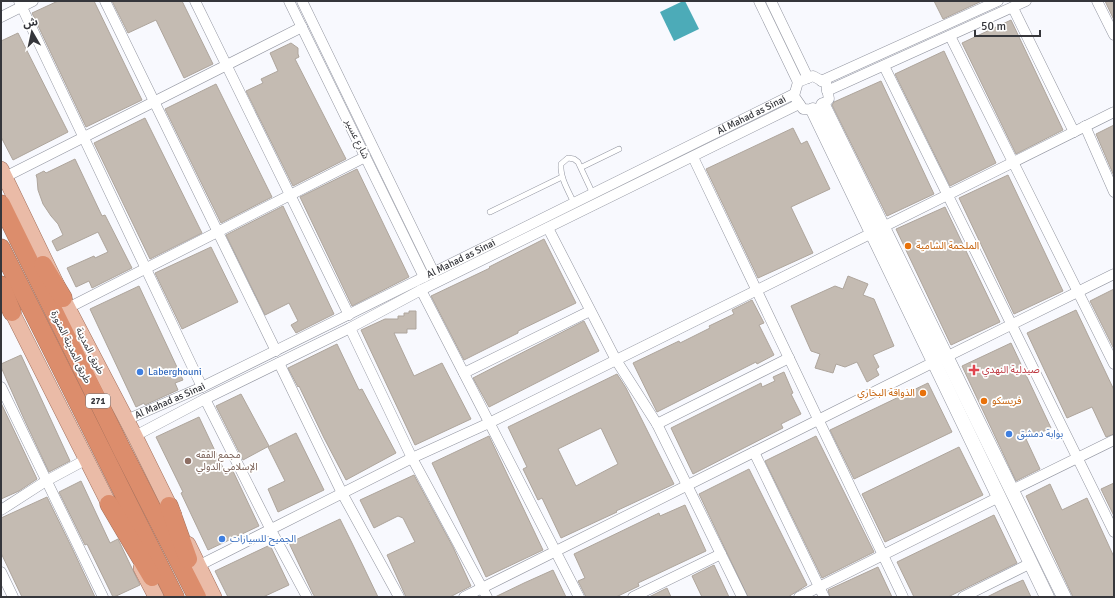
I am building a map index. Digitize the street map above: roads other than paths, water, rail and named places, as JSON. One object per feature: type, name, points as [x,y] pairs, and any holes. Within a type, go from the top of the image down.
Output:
[{"type":"highway","points":[[1,197],[65,303]]},
{"type":"highway","name":"طريق المدينة المنورة","points":[[1,204],[123,452],[197,597]]},
{"type":"highway","name":"طريق المدينة المنورة","points":[[1,248],[175,597]]},
{"type":"highway","points":[[1,285],[12,312]]},
{"type":"highway","points":[[109,504],[164,597]]},
{"type":"highway","points":[[169,506],[202,597]]},
{"type":"main road","name":"طريق المدينة","points":[[3,173],[65,303],[135,436],[214,597]]},
{"type":"main road","points":[[1,290],[156,597]]},
{"type":"street","points":[[1,17],[20,4],[34,1]]},
{"type":"street","points":[[105,1],[276,351]]},
{"type":"street","points":[[196,1],[349,315]]},
{"type":"street","name":"شارع عسير","points":[[289,1],[365,157],[429,275]]},
{"type":"street","name":"شارع عسير","points":[[302,1],[429,275]]},
{"type":"street","points":[[759,1],[798,82],[794,96],[799,104],[803,109],[818,107],[829,99],[826,83],[813,76],[798,82]]},
{"type":"street","points":[[771,1],[808,78]]},
{"type":"street","points":[[821,81],[998,1]]},
{"type":"street","points":[[827,91],[1026,1]]},
{"type":"street","points":[[1097,1],[1114,35]]},
{"type":"street","points":[[20,4],[202,387]]},
{"type":"street","points":[[1013,8],[1074,132]]},
{"type":"street","points":[[3,173],[84,137],[302,27]]},
{"type":"street","points":[[950,36],[1078,292],[1113,358]]},
{"type":"street","points":[[884,66],[1114,532]]},
{"type":"street","name":"Al Mahad as Sinai","points":[[126,420],[202,387],[276,351],[794,94]]},
{"type":"street","name":"Al Mahad as Sinai","points":[[135,436],[205,399],[350,328],[421,290],[799,104]]},
{"type":"street","points":[[818,107],[940,359],[999,496],[1048,597]]},
{"type":"street","points":[[198,566],[412,458],[488,423],[616,360],[1114,112]]},
{"type":"street","points":[[1085,126],[1114,192]]},
{"type":"street","points":[[65,303],[146,268],[365,157]]},
{"type":"street","points":[[693,157],[903,597]]},
{"type":"street","points":[[548,228],[616,360],[657,424],[742,597]]},
{"type":"street","points":[[464,597],[485,592],[556,551],[940,359],[1114,274]]},
{"type":"street","points":[[421,290],[488,423],[579,597]]},
{"type":"street","points":[[464,373],[590,311]]},
{"type":"street","points":[[350,328],[412,458],[485,592]]},
{"type":"street","points":[[657,424],[789,358]]},
{"type":"street","points":[[940,359],[1012,490],[1064,597]]},
{"type":"street","points":[[279,363],[342,493],[399,597]]},
{"type":"street","points":[[1,387],[103,597]]},
{"type":"street","points":[[205,399],[271,530],[307,597]]},
{"type":"street","points":[[1012,490],[1114,440]]},
{"type":"street","points":[[754,452],[824,597]]},
{"type":"street","points":[[1,510],[46,481],[86,459]]},
{"type":"street","points":[[799,597],[999,496]]},
{"type":"street","points":[[633,597],[721,554]]},
{"type":"street","points":[[963,597],[1031,563]]},
{"type":"street","points":[[1,572],[13,597]]},
{"type":"lane","points":[[582,167],[619,150]]},
{"type":"lane","points":[[574,203],[562,177],[561,164],[568,158],[574,159],[582,167],[593,194]]},
{"type":"lane","points":[[490,212],[562,177]]},
{"type":"water","points":[[685,1],[699,29],[674,41],[660,12]]},
{"type":"place","name":"الملحمة الشامية","points":[[908,246]]},
{"type":"place","name":"صيدلية النهدي","points":[[974,370]]},
{"type":"place","name":"Laberghouni","points":[[140,372]]},
{"type":"place","name":"الذواقة البخاري","points":[[923,393]]},
{"type":"place","name":"فريسكو","points":[[984,401]]},
{"type":"place","name":"بوابة دمشق","points":[[1009,434]]},
{"type":"place","name":"مجمع الفقه الإسلامي الدولي","points":[[188,461]]},
{"type":"place","name":"الجميح للسيارات","points":[[222,539]]}]
